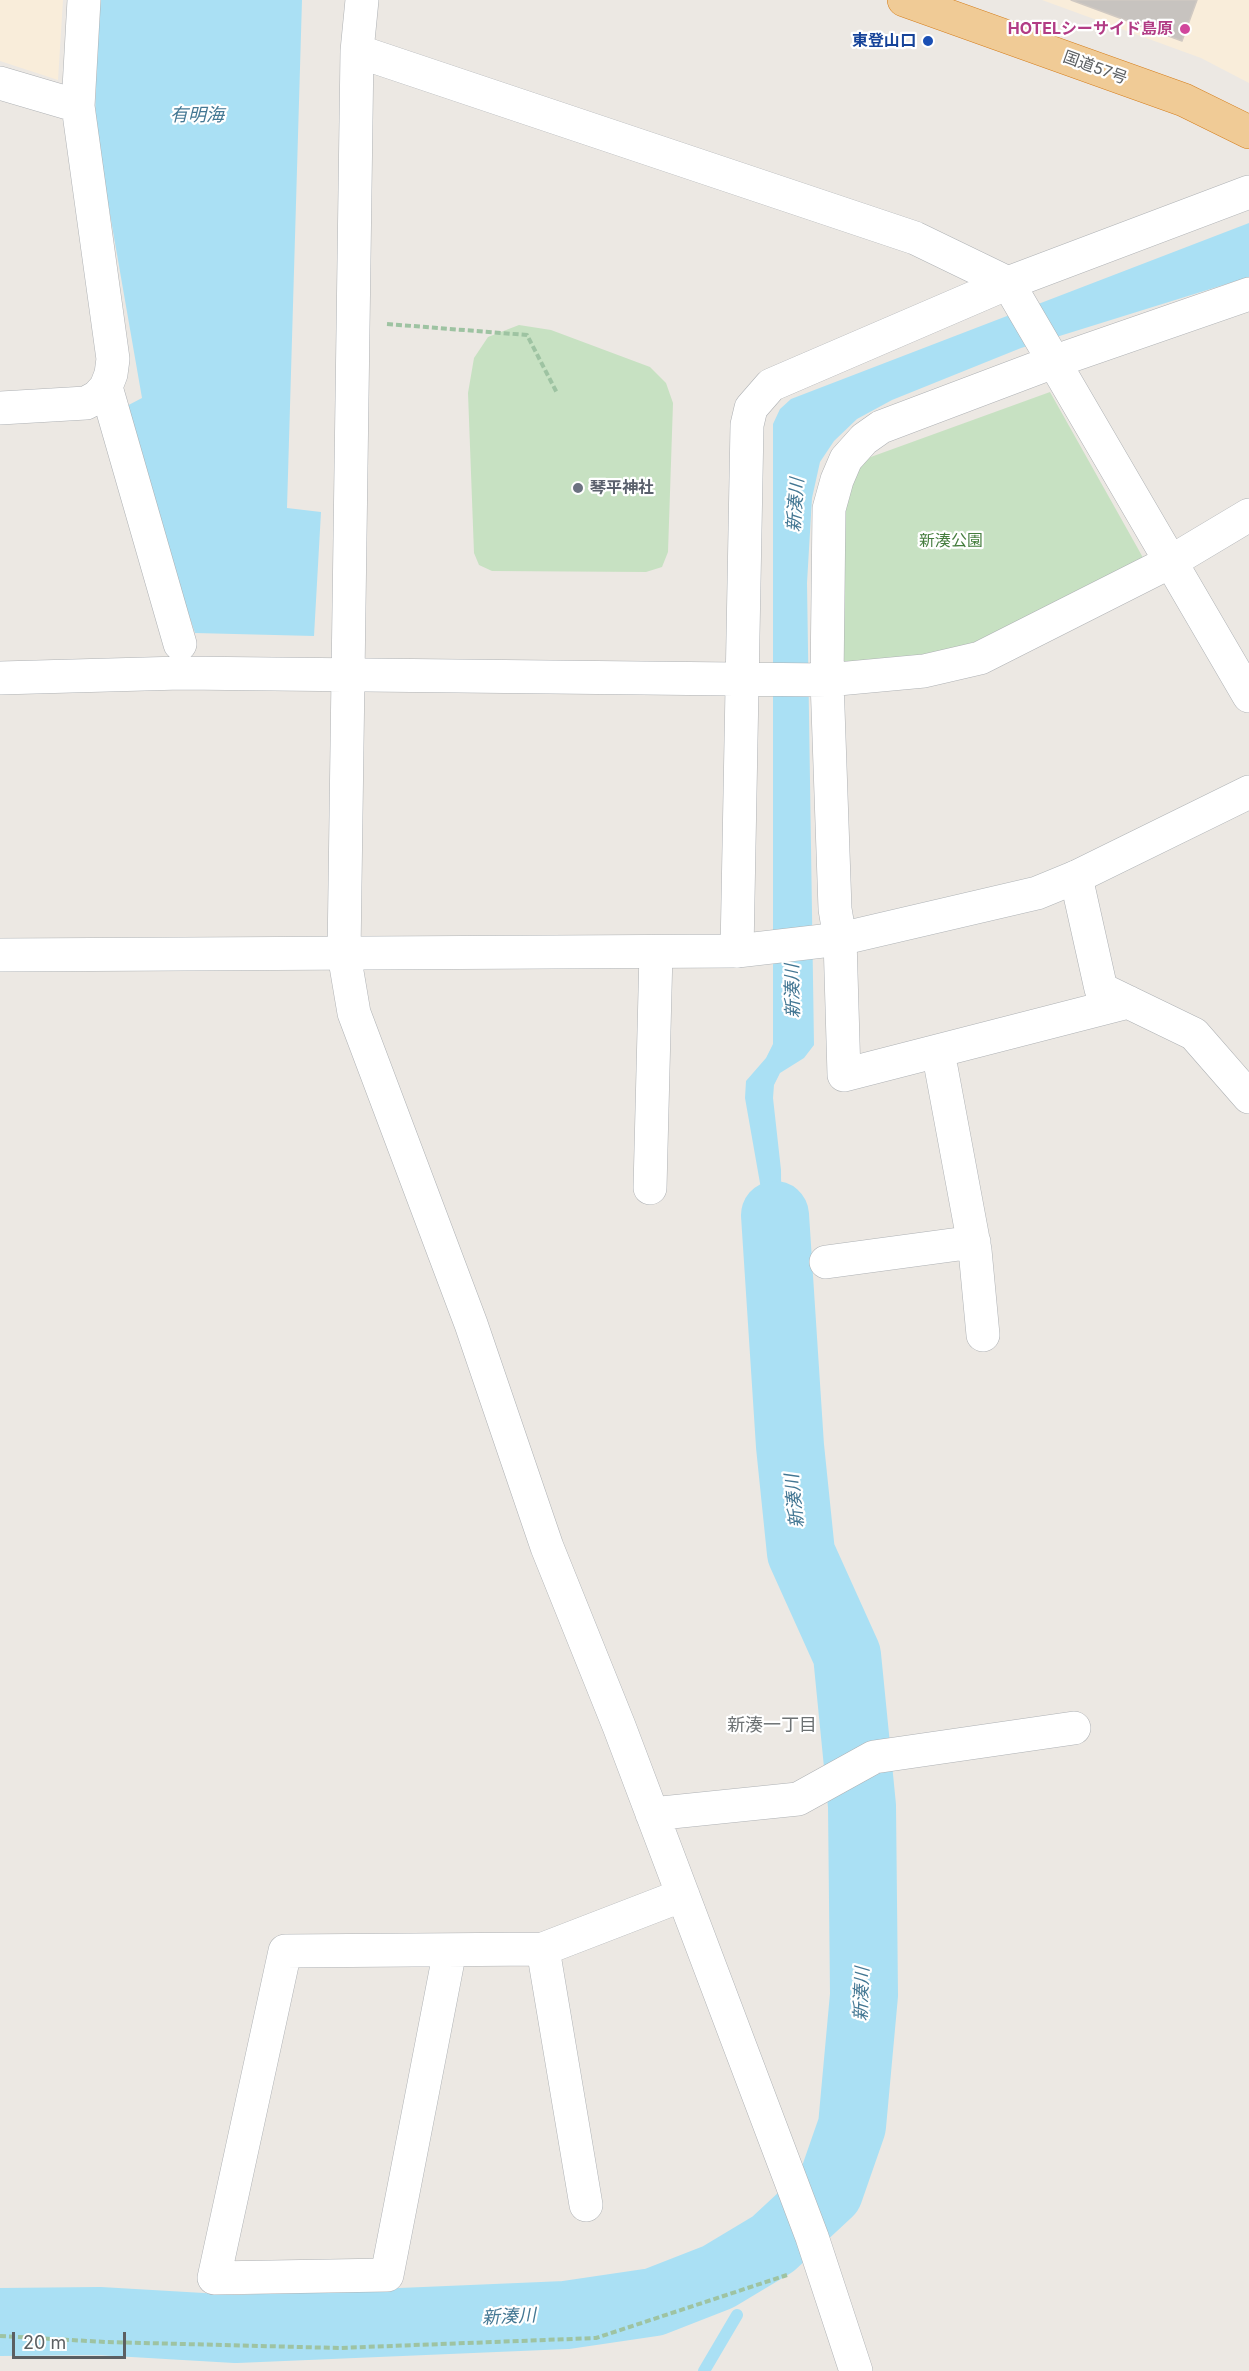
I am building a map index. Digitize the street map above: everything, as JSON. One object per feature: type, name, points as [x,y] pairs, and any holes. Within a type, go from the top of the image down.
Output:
[{"type":"highway","name":"国道57号","points":[[904,0],[1184,100],[1249,132]]},
{"type":"street","points":[[0,408],[86,403],[97,397],[106,387],[113,359],[78,106],[84,0]]},
{"type":"street","points":[[362,0],[357,51],[344,954],[354,1012],[471,1324],[547,1547],[652,1814],[817,2250],[856,2371]]},
{"type":"street","points":[[357,51],[915,238],[1012,290],[1249,696]]},
{"type":"street","points":[[0,83],[78,106]]},
{"type":"street","points":[[745,950],[747,424],[751,408],[771,385],[1012,290],[1249,192]]},
{"type":"street","points":[[1128,1002],[844,1075],[823,680],[829,509],[846,459],[864,439],[882,427],[1049,355],[1249,294]]},
{"type":"street","points":[[106,387],[180,644]]},
{"type":"street","points":[[0,678],[180,673],[823,680],[924,672],[980,658],[1172,561],[1249,515]]},
{"type":"street","points":[[0,955],[656,952],[745,950],[835,939],[1037,893],[1076,877],[1249,792]]},
{"type":"street","points":[[1076,877],[1101,989],[1194,1034],[1249,1097]]},
{"type":"street","points":[[650,1188],[656,952]]},
{"type":"street","points":[[938,1051],[974,1242],[983,1335]]},
{"type":"street","points":[[826,1262],[974,1242]]},
{"type":"street","points":[[652,1814],[798,1799],[874,1757],[1074,1728]]},
{"type":"street","points":[[450,1950],[387,2275],[214,2278],[285,1951],[543,1948],[683,1895]]},
{"type":"street","points":[[543,1948],[586,2205]]},
{"type":"path","points":[[353,322],[527,335],[557,393]]},
{"type":"path","points":[[0,2336],[106,2342],[339,2348],[596,2338],[817,2250]]},
{"type":"shaded area","points":[[0,0],[63,0],[58,80],[0,61]]},
{"type":"shaded area","name":"HOTELシーサイド島原","points":[[1042,0],[1249,0],[1249,83],[1201,58]]},
{"type":"green space","points":[[519,325],[551,330],[650,367],[666,383],[673,403],[668,552],[662,567],[646,572],[492,571],[479,565],[474,553],[468,393],[474,358],[488,337]]},
{"type":"green space","name":"新湊公園","points":[[1050,392],[1146,563],[980,649],[838,667],[844,517],[857,462]]},
{"type":"water","name":"有明海","points":[[97,0],[302,0],[287,508],[321,512],[314,636],[195,633],[119,410],[142,398],[95,128]]},
{"type":"water","points":[[1249,223],[1249,277],[1021,348],[892,400],[857,419],[834,441],[820,462],[812,498],[807,583],[814,1045],[804,1058],[780,1073],[774,1085],[773,1098],[781,1170],[782,1308],[745,1098],[746,1081],[766,1058],[773,1044],[773,424],[780,409],[791,399]]},
{"type":"building","points":[[1071,0],[1197,0],[1182,41]]},
{"type":"waterway","name":"新湊川","points":[[0,2322],[99,2321],[236,2329],[566,2315],[654,2302],[718,2277],[773,2244],[829,2192],[852,2126],[864,1995],[862,1806],[847,1655],[801,1553],[790,1446],[775,1215]]},
{"type":"waterway","points":[[765,2262],[773,2244]]},
{"type":"waterway","points":[[704,2371],[737,2315]]},
{"type":"place","name":"HOTELシーサイド島原","points":[[1185,29]]},
{"type":"place","name":"東登山口","points":[[928,41]]},
{"type":"place","name":"琴平神社","points":[[578,488]]},
{"type":"district","name":"新湊一丁目","points":[[772,1726]]}]
